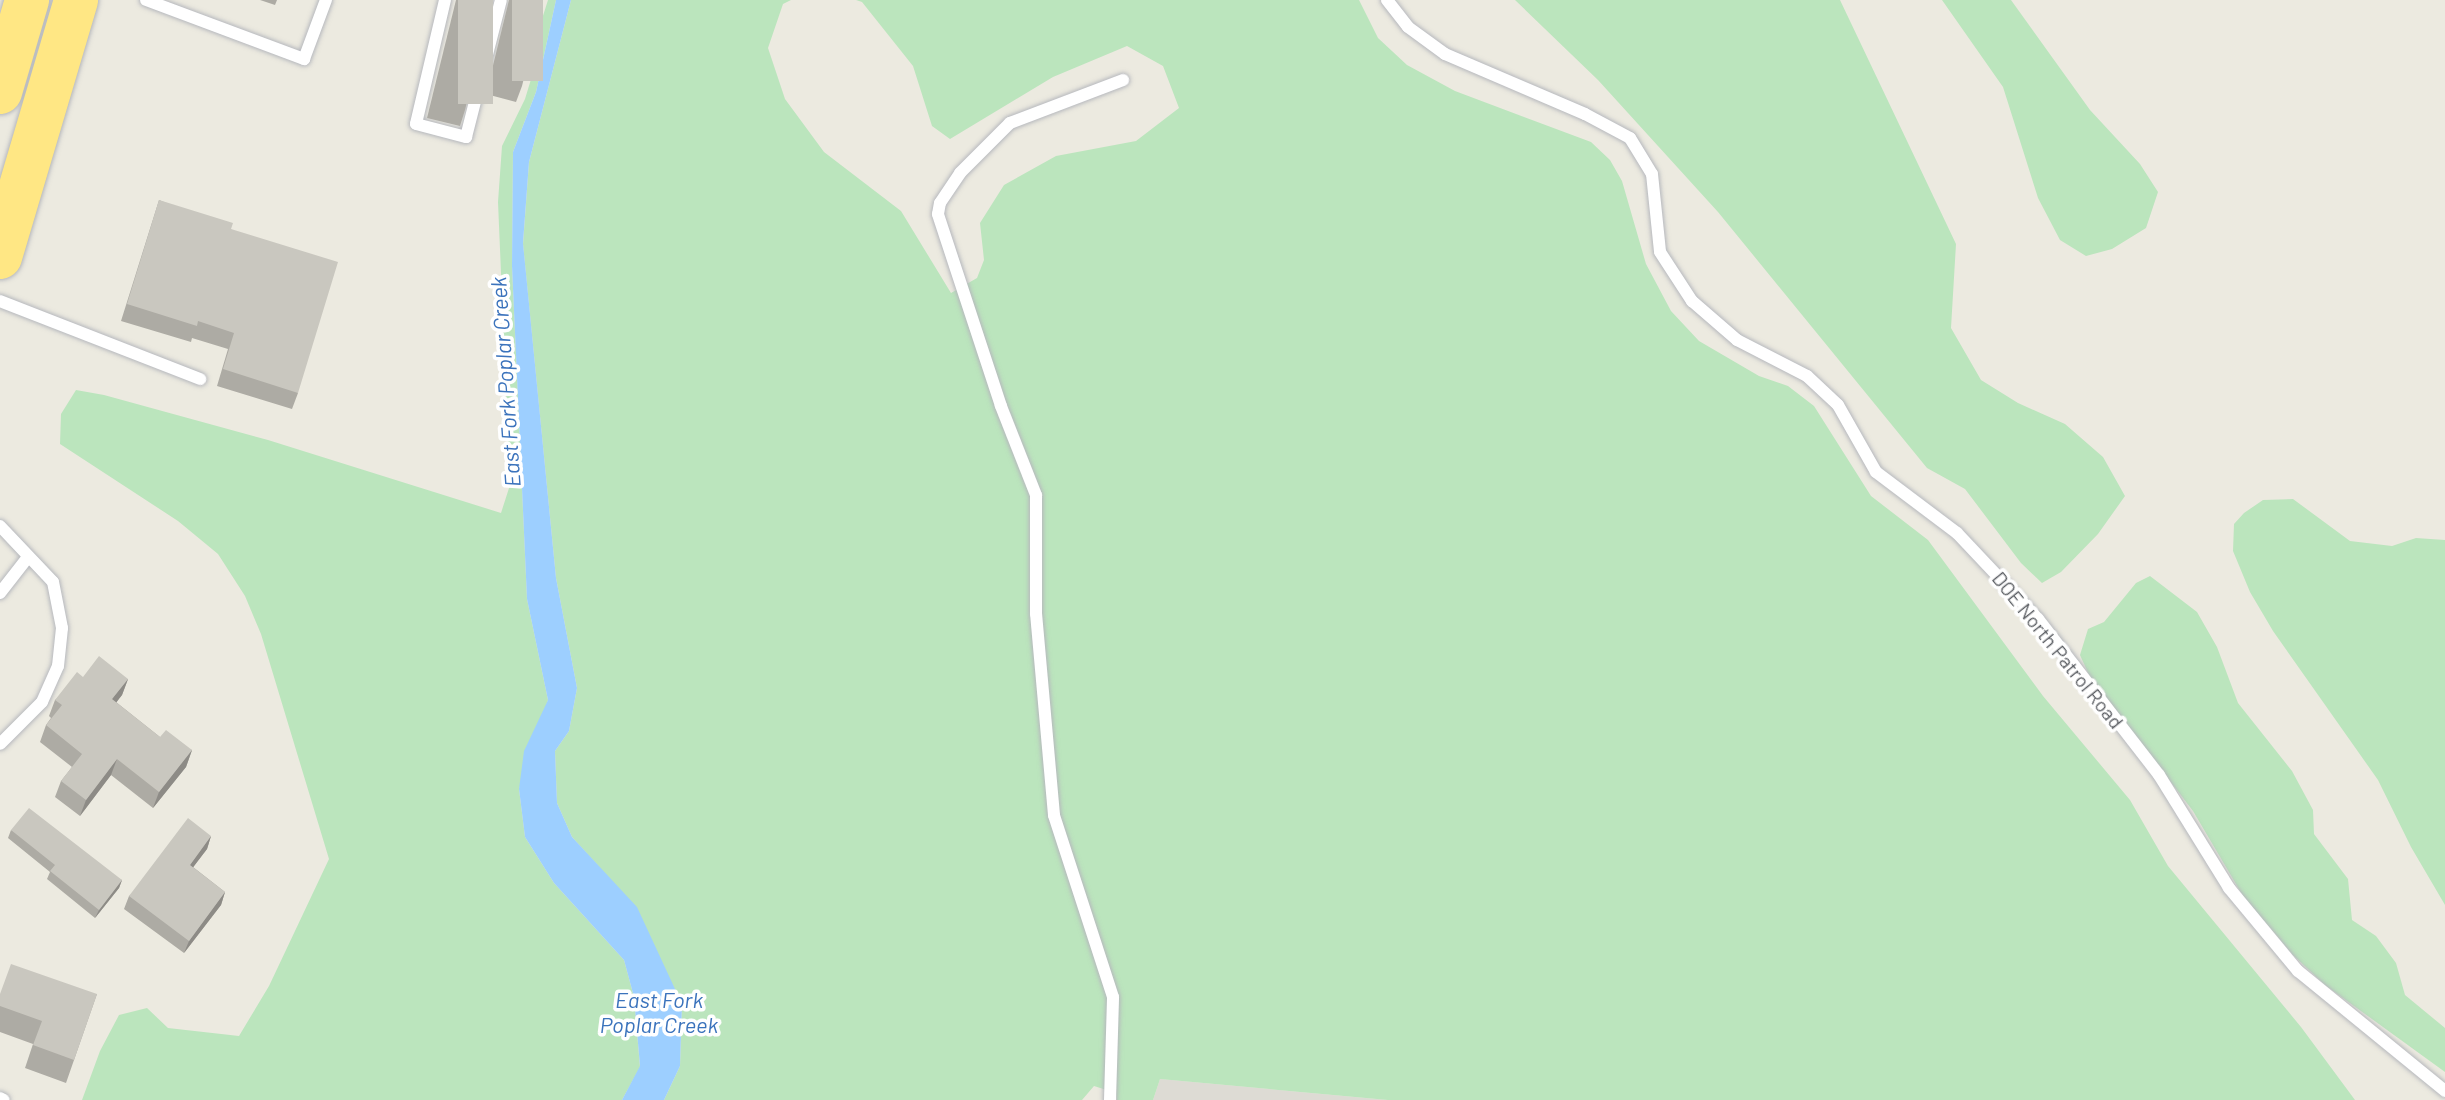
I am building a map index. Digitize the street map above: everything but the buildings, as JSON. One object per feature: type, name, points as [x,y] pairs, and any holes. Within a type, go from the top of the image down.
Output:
[{"type":"highway","points":[[0,92],[27,0]]},
{"type":"highway","points":[[0,257],[76,0]]},
{"type":"lane","points":[[147,0],[304,59],[326,0]]},
{"type":"lane","points":[[445,0],[416,124],[466,137],[501,0]]},
{"type":"lane","name":"DOE North Patrol Road","points":[[1387,0],[1408,27],[1445,54],[1585,114],[1630,138],[1652,174],[1660,252],[1692,301],[1737,340],[1807,376],[1838,405],[1876,472],[1957,533],[2038,619],[2159,775],[2229,888],[2298,971],[2445,1091]]},
{"type":"lane","points":[[1110,1100],[1113,997],[1054,815],[1036,614],[1036,495],[1001,406],[938,214],[940,203],[960,173],[1010,123],[1123,80]]},
{"type":"lane","points":[[0,301],[200,379]]},
{"type":"lane","points":[[0,526],[53,582],[62,628],[58,666],[42,702],[0,744]]},
{"type":"lane","points":[[0,593],[28,557]]},
{"type":"shaded area","points":[[1160,1079],[1388,1100],[1153,1100]]},
{"type":"green space","points":[[548,0],[556,0],[536,92],[513,152],[512,266],[527,599],[548,700],[519,789],[525,837],[554,883],[624,960],[634,997],[640,1067],[622,1100],[82,1100],[100,1051],[119,1015],[147,1008],[168,1028],[239,1036],[269,986],[329,859],[261,634],[245,596],[218,554],[178,521],[60,444],[61,414],[76,390],[104,395],[268,440],[501,513],[510,485],[498,202],[502,146],[525,99],[532,76],[535,41]]},
{"type":"green space","points":[[571,0],[791,0],[783,4],[768,48],[785,99],[824,152],[901,211],[951,293],[977,278],[984,260],[980,223],[1004,185],[1056,156],[1136,141],[1179,108],[1163,66],[1127,46],[1053,77],[950,139],[932,126],[913,66],[862,2],[856,0],[1359,0],[1378,38],[1407,65],[1455,91],[1591,142],[1610,160],[1622,181],[1646,264],[1671,311],[1699,341],[1759,376],[1788,386],[1814,406],[1871,496],[1928,540],[2043,696],[2130,800],[2168,866],[2301,1027],[2355,1100],[1388,1100],[1160,1079],[1153,1100],[1117,1100],[1116,1093],[1094,1086],[1082,1100],[664,1100],[680,1066],[682,1004],[660,960],[601,869],[572,837],[557,803],[555,751],[569,731],[577,688],[556,578],[523,244],[529,162]]},
{"type":"green space","points":[[1515,0],[1840,0],[1956,244],[1951,328],[1981,380],[2018,403],[2065,424],[2103,457],[2125,496],[2098,534],[2061,572],[2042,583],[2021,563],[1965,489],[1927,468],[1718,212],[1598,80]]},
{"type":"green space","points":[[1942,0],[2011,0],[2090,110],[2140,164],[2158,192],[2146,228],[2112,249],[2086,256],[2060,240],[2038,198],[2003,87]]},
{"type":"green space","points":[[2293,499],[2350,541],[2392,546],[2416,538],[2445,540],[2445,905],[2411,847],[2378,780],[2273,631],[2250,592],[2233,551],[2234,524],[2244,513],[2263,500]]},
{"type":"green space","points":[[2150,576],[2197,612],[2217,647],[2238,703],[2292,771],[2313,810],[2314,834],[2348,879],[2352,920],[2376,936],[2396,963],[2405,995],[2445,1028],[2445,1072],[2325,985],[2293,955],[2243,896],[2193,811],[2089,675],[2080,655],[2088,629],[2104,622],[2136,583]]},
{"type":"water","name":"East Fork Poplar Creek","points":[[556,0],[571,0],[529,162],[523,243],[556,578],[577,688],[569,731],[555,751],[557,803],[572,837],[637,907],[682,1004],[680,1066],[664,1100],[622,1100],[640,1066],[634,997],[624,960],[554,883],[525,837],[519,789],[524,751],[548,700],[527,599],[512,266],[513,152],[536,92]]}]
